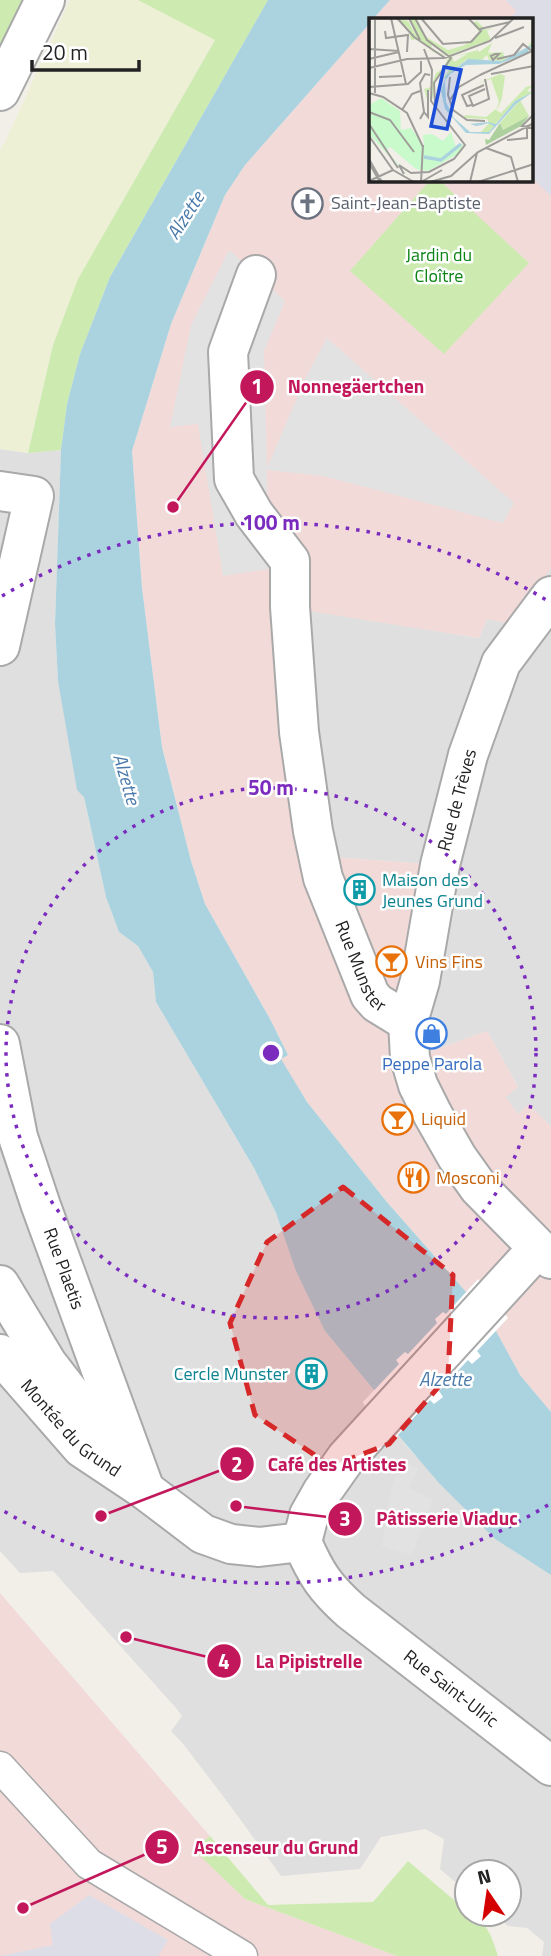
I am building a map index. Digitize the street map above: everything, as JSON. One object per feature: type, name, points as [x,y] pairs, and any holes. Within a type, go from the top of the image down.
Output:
[{"type":"street","points":[[0,91],[45,0]]},
{"type":"street","name":"Rue Munster","points":[[256,275],[228,352],[234,479],[254,513],[290,561],[290,607],[299,732],[313,831],[323,878],[370,995],[376,1003],[408,1022],[410,1058],[418,1084],[451,1147],[479,1188],[544,1254],[489,1300],[346,1458],[309,1516],[302,1542]]},
{"type":"street","points":[[0,491],[34,496],[0,646]]},
{"type":"street","name":"Rue de Trèves","points":[[408,1022],[420,981],[440,865],[468,755],[500,663],[551,596]]},
{"type":"street","name":"Rue Plaetis","points":[[0,1044],[18,1137],[145,1490]]},
{"type":"street","points":[[0,1285],[47,1363],[145,1490]]},
{"type":"street","name":"Montée du Grund","points":[[0,1354],[82,1448],[145,1490],[203,1534],[231,1544],[259,1547],[302,1542]]},
{"type":"street","name":"Rue Saint-Ulric","points":[[302,1542],[328,1590],[351,1611],[551,1766]]},
{"type":"street","points":[[0,1767],[89,1864],[242,1956]]},
{"type":"highlighted area","points":[[343,1187],[453,1275],[448,1376],[389,1444],[331,1466],[255,1415],[230,1323],[267,1242]]},
{"type":"shaded area","points":[[390,0],[551,0],[551,568],[511,624],[487,619],[479,638],[290,608],[318,856],[440,865],[424,1054],[487,1031],[518,1087],[506,1097],[518,1114],[529,1104],[551,1127],[551,1412],[520,1375],[496,1331],[307,1102],[280,1059],[288,1055],[205,904],[191,861],[162,746],[142,588],[132,451],[171,324],[225,195],[245,165],[369,24],[369,182],[534,182],[534,18],[374,18]]},
{"type":"shaded area","points":[[505,0],[551,0],[551,196],[534,180],[534,18],[510,18],[517,11]]},
{"type":"shaded area","points":[[229,250],[285,301],[264,351],[267,468],[306,377],[327,338],[514,503],[503,523],[323,476],[267,470],[268,569],[223,576],[198,424],[170,427],[191,325]]},
{"type":"shaded area","points":[[0,449],[28,453],[61,450],[55,624],[58,681],[106,897],[119,932],[138,946],[153,972],[156,1002],[254,1168],[276,1213],[325,1331],[374,1390],[363,1402],[388,1446],[398,1435],[495,1539],[551,1575],[551,1956],[542,1956],[544,1942],[523,1928],[523,1858],[453,1858],[453,1880],[440,1869],[444,1839],[425,1829],[381,1837],[360,1869],[281,1876],[171,1731],[182,1716],[176,1708],[53,1571],[20,1573],[0,1551]]},
{"type":"shaded area","points":[[551,568],[551,1127],[529,1105],[518,1114],[505,1097],[518,1087],[487,1031],[424,1054],[440,865],[318,856],[290,607],[479,638],[487,619],[544,577]]},
{"type":"shaded area","points":[[403,1461],[418,1468],[409,1489],[433,1499],[412,1555],[382,1546],[392,1485]]},
{"type":"shaded area","points":[[0,1593],[210,1836],[195,1849],[245,1899],[397,1956],[0,1956]]},
{"type":"shaded area","points":[[89,1895],[168,1940],[158,1956],[0,1956],[53,1945],[50,1924]]},
{"type":"green space","points":[[0,0],[32,0],[0,64]]},
{"type":"green space","points":[[70,0],[138,0],[215,39],[78,279],[53,345],[28,453],[0,449],[0,149]]},
{"type":"green space","points":[[138,0],[268,0],[110,277],[80,354],[67,404],[61,450],[28,453],[53,345],[78,279],[215,40]]},
{"type":"green space","name":"Jardin du Cloître","points":[[428,182],[441,182],[529,263],[444,354],[350,271]]},
{"type":"green space","points":[[210,1836],[268,1905],[373,1902],[408,1861],[453,1899],[453,1928],[486,1928],[498,1956],[397,1956],[245,1899],[194,1850]]},
{"type":"water","name":"Alzette","points":[[268,0],[390,0],[374,18],[369,18],[369,24],[245,165],[225,195],[171,324],[132,451],[142,588],[162,747],[191,861],[205,904],[270,1019],[288,1055],[281,1059],[307,1102],[386,1201],[466,1292],[496,1331],[520,1375],[551,1412],[551,1575],[495,1539],[439,1483],[398,1435],[374,1390],[325,1331],[296,1271],[276,1213],[254,1168],[156,1002],[153,972],[138,946],[119,932],[106,897],[84,797],[77,790],[58,681],[55,624],[61,450],[67,404],[80,354],[110,277]]},
{"type":"pier","points":[[478,1279],[508,1318],[477,1351],[481,1356],[472,1364],[468,1360],[439,1391],[443,1397],[434,1404],[430,1400],[387,1447],[363,1402],[399,1364],[396,1360],[405,1352],[408,1354],[437,1323],[435,1319],[443,1312],[446,1314]]},
{"type":"place","name":"Saint-Jean-Baptiste","points":[[308,203]]},
{"type":"place","name":"Nonnegäertchen","points":[[173,507]]},
{"type":"place","name":"Maison des Jeunes Grund","points":[[359,890]]},
{"type":"place","name":"Vins Fins","points":[[392,962]]},
{"type":"place","name":"Peppe Parola","points":[[432,1034]]},
{"type":"place","name":"Liquid","points":[[398,1119]]},
{"type":"place","name":"Mosconi","points":[[413,1178]]},
{"type":"place","name":"Cercle Munster","points":[[311,1374]]},
{"type":"place","name":"Pâtisserie Viaduc","points":[[236,1506]]},
{"type":"place","name":"Café des Artistes","points":[[101,1516]]},
{"type":"place","name":"La Pipistrelle","points":[[126,1637]]},
{"type":"place","name":"Ascenseur du Grund","points":[[23,1908]]}]
